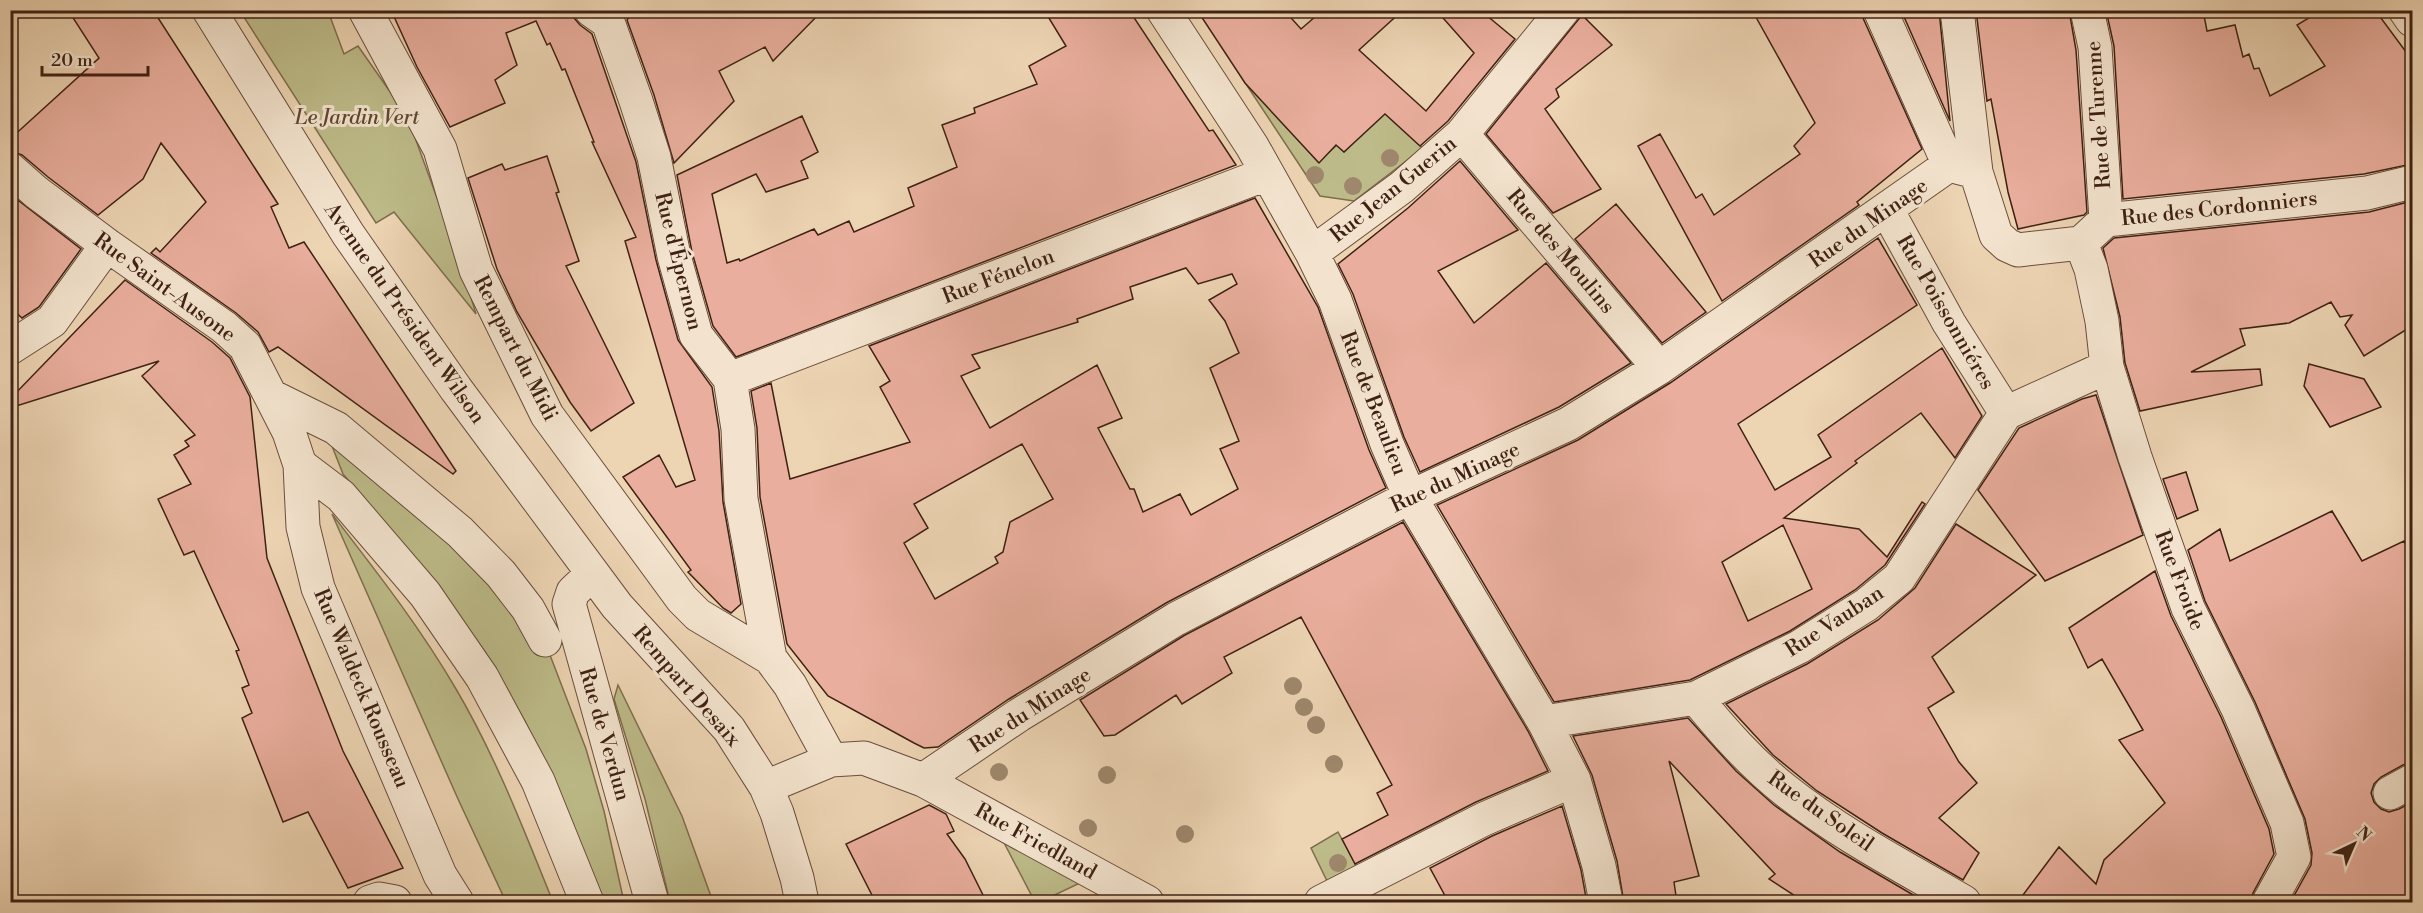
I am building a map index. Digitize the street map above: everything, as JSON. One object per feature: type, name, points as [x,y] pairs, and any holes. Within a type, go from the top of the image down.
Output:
[{"type":"street","name":"Avenue du Président Wilson","points":[[209,10],[348,234],[410,324],[617,606]]},
{"type":"street","name":"Rempart du Midi","points":[[365,10],[440,149],[476,270],[547,415],[682,599],[698,615],[770,658]]},
{"type":"street","name":"Rue de Beaulieu","points":[[1162,10],[1252,146],[1312,253],[1335,300],[1387,444],[1410,497],[1544,722],[1574,780],[1599,866],[1605,903]]},
{"type":"street","name":"Rue Jean Guerin","points":[[1312,253],[1402,187],[1462,134],[1563,10]]},
{"type":"street","points":[[1880,10],[1996,235],[2007,245],[2018,250],[2081,243]]},
{"type":"street","points":[[1957,10],[1962,168]]},
{"type":"street","name":"Rue de Turenne","points":[[2087,10],[2095,47],[2106,220]]},
{"type":"street","points":[[2405,10],[2412,20]]},
{"type":"street","name":"Rue d'Épernon","points":[[605,14],[654,158],[674,256],[696,335],[730,379],[738,429],[741,500],[770,658]]},
{"type":"street","name":"Rue des Moulins","points":[[1462,134],[1659,368]]},
{"type":"street","name":"Rue du Minage","points":[[923,780],[1019,715],[1176,619],[1410,497],[1568,424],[1659,368],[1887,210],[1962,168]]},
{"type":"street","name":"Rue Saint-Ausone","points":[[10,169],[36,192],[224,327],[245,346],[273,397],[289,432],[300,465]]},
{"type":"street","name":"Rue Fénelon","points":[[730,379],[1266,174]]},
{"type":"street","name":"Rue des Cordonniers","points":[[2081,243],[2106,220],[2367,193],[2412,182]]},
{"type":"street","name":"Rue Poissonniéres","points":[[1887,210],[1949,323],[2006,413]]},
{"type":"street","name":"Rue Froide","points":[[2081,243],[2091,269],[2102,321],[2106,367],[2188,608],[2238,709],[2287,823],[2294,857],[2269,903]]},
{"type":"street","points":[[10,348],[52,321],[107,245]]},
{"type":"street","points":[[2006,413],[2106,367]]},
{"type":"street","points":[[273,397],[336,428],[460,532],[501,574],[528,609],[545,640]]},
{"type":"street","name":"Rue Vauban","points":[[1544,722],[1696,698],[1799,647],[1866,605],[1899,579],[2006,413]]},
{"type":"street","points":[[300,465],[341,496],[425,594],[482,677],[538,781],[587,903]]},
{"type":"street","name":"Rue Waldeck Rousseau","points":[[300,465],[303,527],[318,588],[440,889],[457,903]]},
{"type":"street","name":"Rue de Verdun","points":[[592,574],[573,592],[568,604],[652,903]]},
{"type":"street","name":"Rempart Desaix","points":[[617,606],[729,729],[766,787],[797,878],[802,903]]},
{"type":"street","points":[[770,658],[790,685],[831,760]]},
{"type":"street","name":"Rue du Soleil","points":[[1696,698],[1732,742],[1785,790],[1845,833],[1964,903]]},
{"type":"street","name":"Rue Friedland","points":[[766,787],[831,760],[864,758],[923,780],[1147,903]]},
{"type":"street","points":[[1321,903],[1484,819],[1574,780]]},
{"type":"street","points":[[370,903],[379,899],[396,903]]},
{"type":"green space","name":"Le Jardin Vert","points":[[240,11],[328,11],[344,54],[358,46],[391,93],[413,132],[461,264],[476,314],[394,212],[376,223]]},
{"type":"green space","points":[[1242,78],[1318,162],[1337,145],[1344,152],[1353,143],[1350,139],[1379,108],[1423,148],[1354,201],[1320,196]]},
{"type":"green space","points":[[332,446],[490,578],[541,655],[550,655],[586,749],[604,811],[624,902],[599,902],[569,817],[525,721],[485,652],[427,572],[343,474]]},
{"type":"green space","points":[[332,514],[413,621],[456,689],[497,767],[553,902],[506,902]]},
{"type":"green space","points":[[618,685],[682,816],[713,902],[670,902],[645,799],[614,699]]},
{"type":"green space","points":[[1338,832],[1357,867],[1328,883],[1311,848]]},
{"type":"green space","points":[[1002,839],[1080,883],[1040,902],[1035,902]]},
{"type":"building","points":[[68,10],[153,10],[278,204],[271,207],[289,248],[304,242],[456,471],[453,474],[278,347],[269,352],[258,332],[236,313],[151,253],[156,248],[160,252],[206,202],[161,143],[143,179],[98,215],[22,155],[10,151],[10,139],[99,58]]},
{"type":"building","points":[[391,10],[573,10],[574,18],[592,34],[636,162],[656,260],[678,340],[712,387],[719,431],[723,502],[741,604],[731,613],[723,608],[688,572],[691,570],[623,477],[659,455],[676,487],[695,480],[625,241],[636,237],[592,142],[594,142],[565,69],[562,70],[550,43],[547,45],[536,21],[506,33],[517,65],[495,80],[505,103],[450,127],[417,67]]},
{"type":"building","points":[[633,10],[823,10],[773,61],[765,47],[719,71],[734,101],[674,163],[654,95],[627,20]]},
{"type":"building","points":[[1044,10],[1129,10],[1209,131],[1213,130],[1236,165],[736,357],[713,326],[692,252],[677,175],[802,116],[818,152],[801,161],[808,178],[766,192],[756,174],[712,194],[727,263],[739,259],[740,261],[814,229],[818,235],[849,221],[854,232],[914,206],[908,188],[957,167],[942,125],[975,113],[974,108],[1037,84],[1029,66],[1066,46]]},
{"type":"building","points":[[1197,10],[1284,10],[1301,29],[1323,10],[1403,10],[1359,50],[1426,111],[1474,53],[1436,10],[1480,10],[1515,39],[1448,121],[1420,146],[1385,114],[1344,152],[1336,145],[1319,163],[1245,83]]},
{"type":"building","points":[[1752,10],[1862,10],[1863,18],[1922,149],[1857,202],[1859,205],[1722,301],[1638,146],[1660,134],[1696,198],[1702,194],[1714,215],[1800,154],[1794,146],[1815,123]]},
{"type":"building","points":[[1901,10],[1939,10],[1950,121]]},
{"type":"building","points":[[1976,10],[2069,10],[2076,50],[2087,212],[2084,215],[2018,229],[2008,192],[1991,99],[1987,101]]},
{"type":"building","points":[[2106,10],[2203,10],[2207,31],[2235,25],[2243,57],[2249,54],[2254,69],[2259,68],[2270,96],[2325,66],[2297,25],[2322,10],[2375,10],[2412,60],[2412,164],[2364,174],[2123,199],[2114,46]]},
{"type":"building","points":[[1582,15],[1612,45],[1556,89],[1559,97],[1545,109],[1601,189],[1553,213],[1486,134]]},
{"type":"building","points":[[547,156],[559,192],[556,193],[579,261],[566,266],[634,403],[591,431],[570,402],[517,312],[497,269],[468,178],[502,164],[505,170]]},
{"type":"building","points":[[1460,161],[1518,230],[1438,271],[1474,323],[1546,263],[1631,363],[1559,407],[1420,472],[1404,437],[1353,294],[1338,264],[1408,208]]},
{"type":"building","points":[[10,194],[81,249],[39,307],[22,318],[10,307]]},
{"type":"building","points":[[1255,198],[1318,307],[1369,450],[1386,488],[1166,603],[1009,699],[938,747],[924,748],[828,696],[787,644],[760,497],[757,428],[751,391],[771,383],[790,479],[910,442],[880,387],[890,381],[869,346]],"holes":[[[1186,268],[1198,284],[1232,274],[1237,284],[1209,300],[1225,321],[1239,353],[1210,368],[1239,441],[1220,449],[1238,489],[1191,515],[1180,494],[1143,512],[1134,489],[1130,489],[1098,428],[1122,418],[1097,365],[990,428],[961,376],[980,368],[972,355],[1078,322],[1077,319],[1133,299],[1130,287]],[[1022,444],[1053,499],[1010,522],[1003,552],[995,557],[998,563],[935,599],[904,543],[928,528],[914,504]]]},
{"type":"building","points":[[2412,201],[2412,326],[2364,356],[2345,325],[2352,315],[2340,317],[2331,302],[2289,323],[2240,329],[2245,345],[2191,372],[2260,369],[2262,385],[2140,411],[2125,363],[2120,317],[2103,248],[2114,238],[2369,212]]},
{"type":"building","points":[[1616,204],[1706,312],[1662,343],[1575,239]]},
{"type":"building","points":[[1878,238],[1917,305],[1738,424],[1775,490],[1831,457],[1818,435],[1942,348],[1982,416],[1955,458],[1921,413],[1855,461],[1857,463],[1784,518],[1859,529],[1887,557],[1922,502],[1925,504],[1885,565],[1855,590],[1790,631],[1690,680],[1554,702],[1437,505],[1578,440],[1670,383]],"holes":[[[1783,525],[1812,589],[1748,621],[1722,562]]]},
{"type":"building","points":[[125,280],[212,342],[230,358],[250,397],[267,558],[343,751],[403,868],[348,888],[308,812],[283,822],[242,718],[252,713],[242,688],[249,685],[236,651],[239,650],[194,551],[184,555],[158,499],[191,484],[174,455],[189,446],[185,441],[195,435],[142,376],[159,361],[10,408],[10,399]]},
{"type":"building","points":[[2309,364],[2364,379],[2381,407],[2330,427],[2304,386]]},
{"type":"building","points":[[2096,395],[2143,535],[2045,581],[1978,490],[2019,428],[2082,399]]},
{"type":"building","points":[[2186,472],[2198,510],[2177,519],[2163,479]]},
{"type":"building","points":[[2332,511],[2362,561],[2404,541],[2412,557],[2412,762],[2381,777],[2374,784],[2371,793],[2374,802],[2381,809],[2389,812],[2412,802],[2412,903],[2290,903],[2311,865],[2312,853],[2305,819],[2255,702],[2205,601],[2188,550],[2220,529],[2230,561]]},
{"type":"building","points":[[1403,522],[1528,731],[1548,771],[1476,802],[1355,864],[1342,839],[1388,815],[1377,793],[1392,785],[1301,617],[1224,657],[1232,673],[1182,704],[1176,695],[1115,735],[1104,736],[1080,700],[1185,635]]},
{"type":"building","points":[[1956,524],[2036,575],[1932,657],[1954,692],[1928,708],[1959,762],[1977,783],[1939,818],[1979,853],[1963,880],[1882,833],[1817,791],[1773,755],[1726,704],[1807,664],[1878,620],[1915,588]]},
{"type":"building","points":[[2155,571],[2171,616],[2221,717],[2269,829],[2274,854],[2250,903],[2017,903],[2059,847],[2096,884],[2104,860],[2165,803],[2119,740],[2143,730],[2102,659],[2088,668],[2069,628]]},
{"type":"building","points":[[1688,718],[1736,771],[1774,805],[1840,852],[1927,903],[1806,903],[1769,879],[1775,874],[1669,761],[1699,876],[1674,882],[1677,903],[1624,903],[1617,861],[1592,775],[1573,736]]},
{"type":"building","points":[[929,805],[946,814],[954,831],[947,834],[965,859],[987,903],[876,903],[846,844]]},
{"type":"building","points":[[1562,806],[1581,870],[1587,903],[1449,903],[1430,868],[1492,836]]}]
